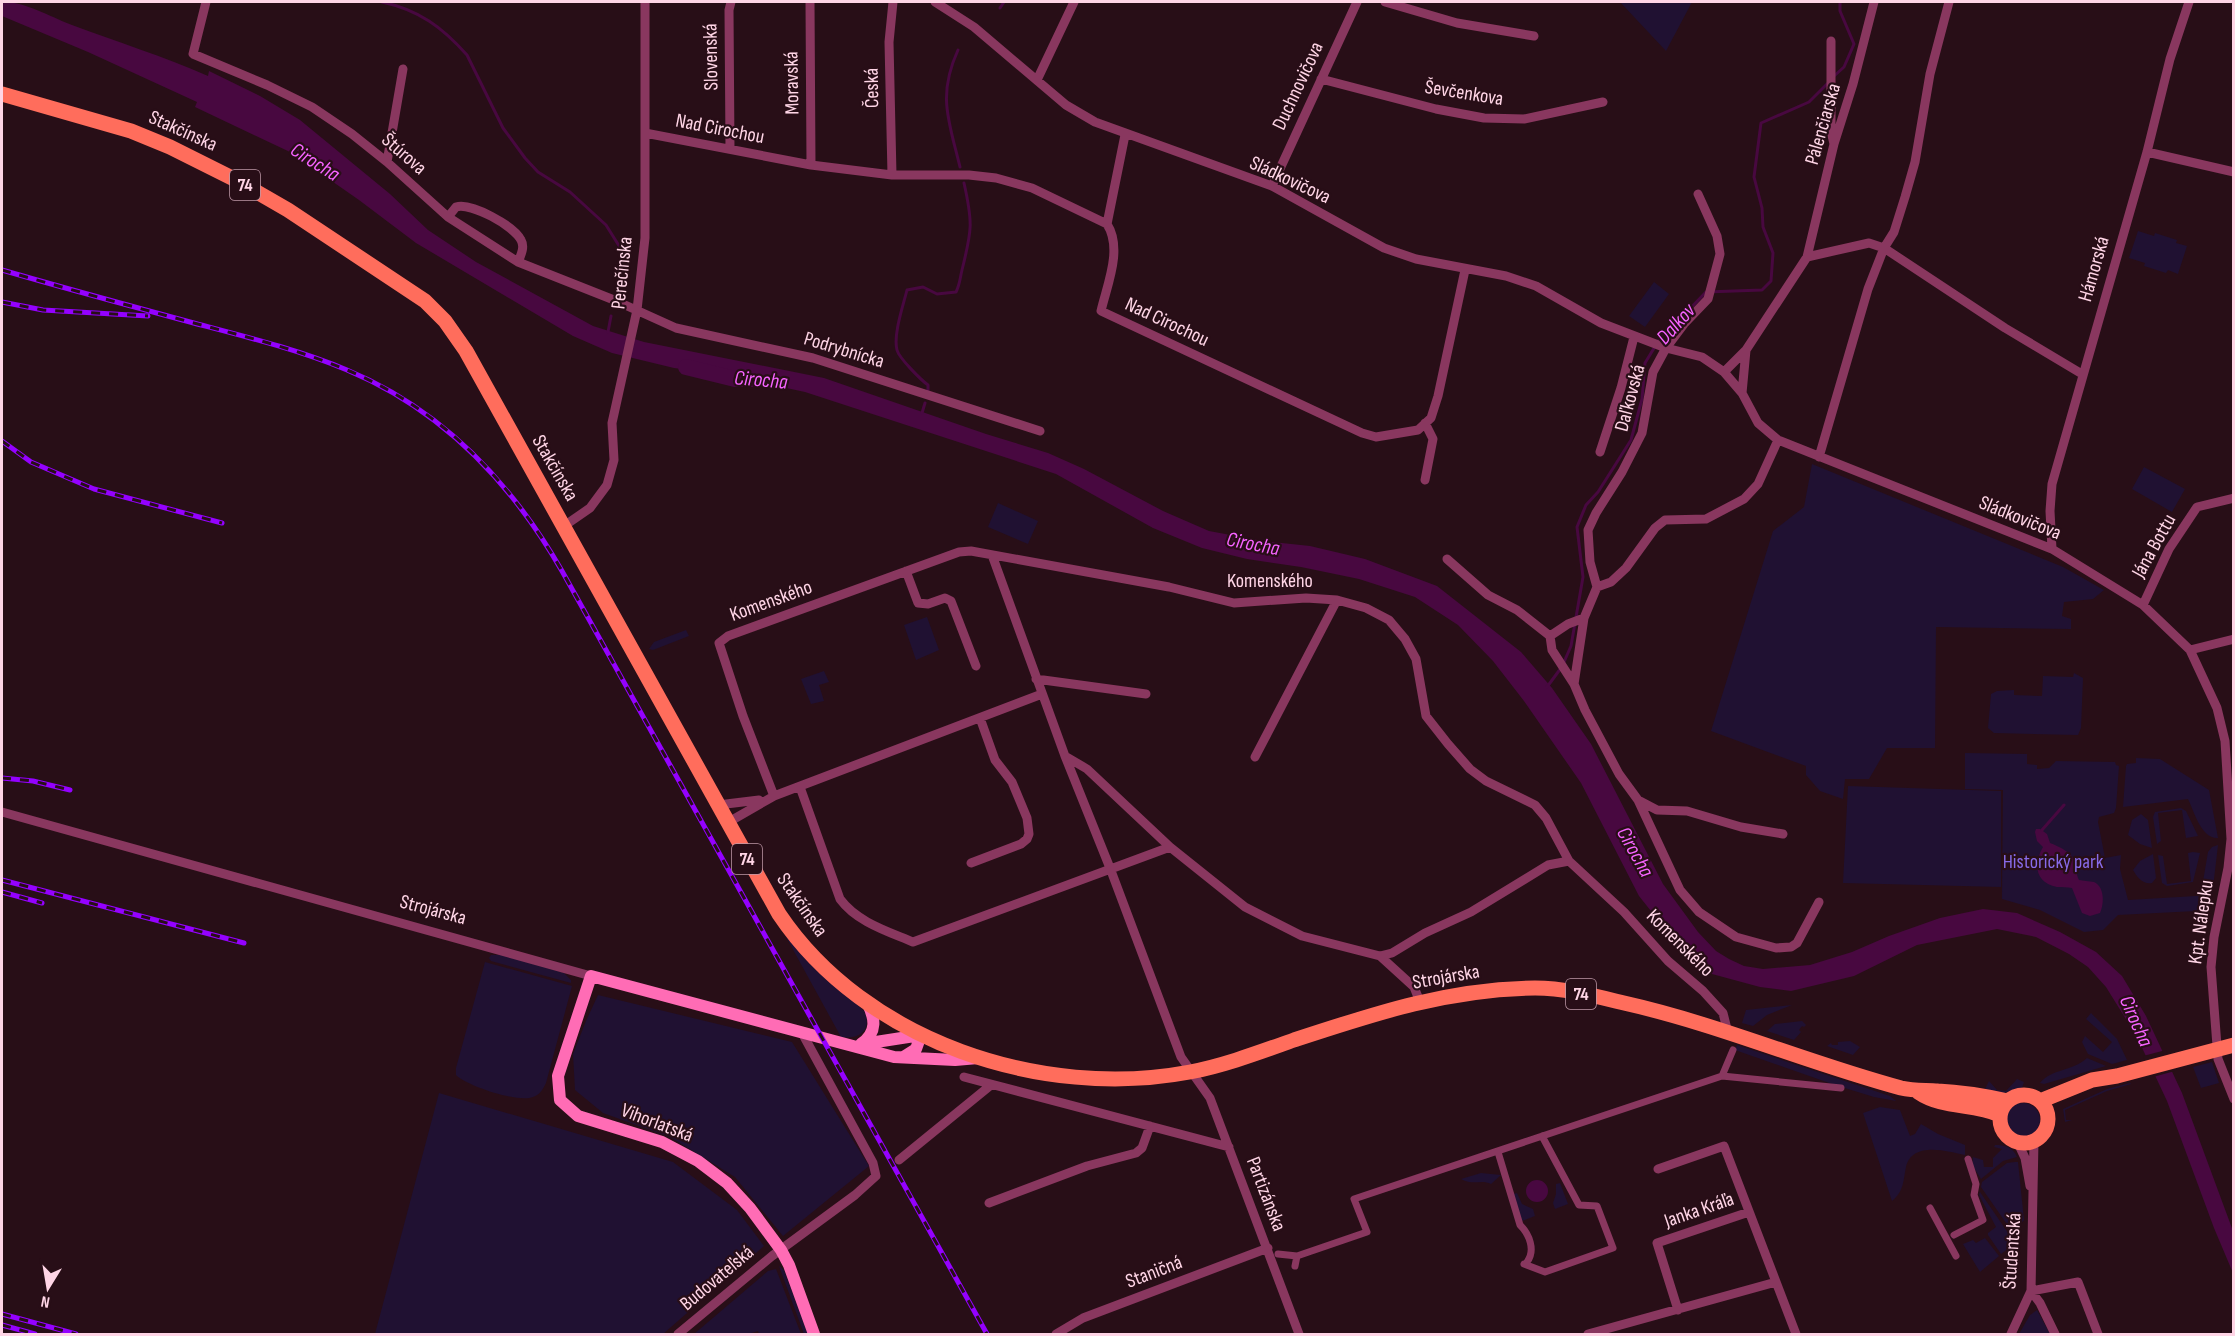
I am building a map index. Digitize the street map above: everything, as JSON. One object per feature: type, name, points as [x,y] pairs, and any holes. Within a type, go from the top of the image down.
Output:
[{"type":"main road","name":"Stakčínska","points":[[2,94],[131,131],[202,162],[288,210],[425,301],[445,321],[466,351],[767,895],[797,939],[828,971],[867,1002],[921,1035]]},
{"type":"main road","name":"Strojárska","points":[[591,976],[859,1045],[894,1057],[955,1060],[979,1058]]},
{"type":"main road","name":"Vihorlatská","points":[[591,976],[558,1076],[560,1100],[578,1116],[663,1142],[698,1161],[727,1183],[750,1208],[789,1265],[814,1335]]},
{"type":"main road","name":"Strojárska","points":[[859,1045],[921,1035],[979,1058],[1020,1069],[1106,1078],[1137,1078],[1192,1071],[1226,1063],[1342,1024],[1420,1002],[1457,994],[1540,988],[1568,991],[1642,1006],[1880,1083],[1918,1092]]},
{"type":"main road","points":[[859,1045],[872,1032],[874,1026],[874,1019],[867,1002]]},
{"type":"main road","points":[[905,1056],[916,1049],[921,1035]]},
{"type":"main road","name":"74","points":[[1918,1092],[1947,1092],[2008,1101],[2024,1095],[2040,1101],[2092,1080],[2234,1045]]},
{"type":"main road","name":"74","points":[[2034,1141],[2042,1136],[2048,1115],[2065,1101],[2123,1074]]},
{"type":"main road","name":"74","points":[[1918,1092],[1932,1101],[1987,1109],[2000,1115]]},
{"type":"main road","points":[[2008,1101],[2000,1115],[2002,1130],[2008,1138],[2018,1143],[2034,1141]]},
{"type":"main road","points":[[2040,1101],[2048,1115]]},
{"type":"street","name":"Štúrova","points":[[206,2],[193,54],[312,107],[352,134],[387,162],[448,217],[518,262],[637,315]]},
{"type":"street","name":"Perečínska","points":[[564,526],[590,508],[607,485],[614,460],[612,423],[637,315],[645,238],[645,2]]},
{"type":"street","name":"Slovenská","points":[[730,149],[729,10],[731,2]]},
{"type":"street","name":"Moravská","points":[[810,2],[811,165]]},
{"type":"street","name":"Česká","points":[[892,175],[889,42],[893,2]]},
{"type":"street","name":"Sládkovičova","points":[[935,2],[974,27],[1066,105],[1095,122],[1125,135],[1272,186],[1384,248],[1416,260],[1506,276],[1536,286],[1601,323],[1660,346],[1702,357],[1724,372],[1742,393],[1758,423],[1778,440],[2052,549],[2144,605],[2190,650],[2217,708],[2225,741],[2232,839]]},
{"type":"street","points":[[1036,80],[1074,2]]},
{"type":"street","name":"Duchnovičova","points":[[1272,186],[1357,2]]},
{"type":"street","points":[[1385,2],[1457,23],[1534,36]]},
{"type":"street","name":"Pálenčiarska","points":[[1724,372],[1746,350],[1807,257],[1834,144],[1853,84],[1874,2]]},
{"type":"street","points":[[1819,458],[1852,341],[1884,248],[1894,232],[1915,162],[1930,74],[1949,2]]},
{"type":"street","name":"Hámorská","points":[[2052,549],[2050,511],[2052,484],[2147,152],[2170,59],[2189,2]]},
{"type":"street","points":[[1831,41],[1831,131],[1834,144]]},
{"type":"street","points":[[387,162],[403,69]]},
{"type":"street","name":"Ševčenkova","points":[[1321,79],[1436,109],[1484,118],[1524,119],[1603,102]]},
{"type":"street","name":"Nad Cirochou","points":[[645,133],[811,165],[892,175],[969,175],[996,178],[1032,188],[1107,224],[1113,234],[1113,259],[1101,311],[1362,433],[1376,437],[1418,430],[1425,423]]},
{"type":"street","points":[[1107,224],[1125,135]]},
{"type":"street","points":[[2147,152],[2234,172]]},
{"type":"street","name":"Daľkovská","points":[[1597,587],[1590,562],[1588,530],[1642,433],[1660,346],[1708,297],[1720,254],[1717,236],[1698,194]]},
{"type":"street","points":[[448,217],[456,207],[468,205],[512,230],[521,238],[523,246],[518,262]]},
{"type":"street","points":[[1807,257],[1869,243],[1884,248],[2005,328],[2082,374]]},
{"type":"street","points":[[1425,480],[1433,439],[1425,423],[1431,418],[1438,396],[1465,270]]},
{"type":"street","name":"Podrybnícka","points":[[637,315],[676,328],[813,358],[1040,431]]},
{"type":"street","points":[[1600,452],[1621,388],[1634,337]]},
{"type":"street","name":"Pálenčiarska","points":[[1742,393],[1746,350]]},
{"type":"street","points":[[1574,684],[1582,619],[1597,587],[1611,582],[1626,568],[1655,528],[1665,520],[1706,519],[1744,499],[1758,484],[1778,440]]},
{"type":"street","name":"Jána Bottu","points":[[2144,605],[2169,549],[2197,507],[2234,498]]},
{"type":"street","name":"Komenského","points":[[769,798],[719,644],[728,636],[959,552],[971,551],[1169,587],[1234,603],[1306,598],[1337,600],[1366,608],[1389,620],[1404,639],[1416,660],[1426,716],[1470,769],[1486,781],[1535,805],[1546,818],[1569,861],[1624,912],[1668,961],[1723,1013],[1728,1033]]},
{"type":"street","points":[[992,555],[1036,679],[1181,1057],[1192,1071]]},
{"type":"street","points":[[996,567],[1005,557]]},
{"type":"street","points":[[1447,559],[1488,595],[1516,610],[1550,636],[1552,650],[1574,684],[1619,774],[1638,800],[1680,890],[1698,912],[1736,937],[1776,948],[1791,947],[1797,943],[1819,902]]},
{"type":"street","points":[[906,571],[918,603],[928,604],[945,598],[951,601],[976,666]]},
{"type":"street","name":"Komenského","points":[[1255,757],[1337,600]]},
{"type":"street","points":[[1550,636],[1568,624],[1582,619]]},
{"type":"street","points":[[2190,650],[2234,639]]},
{"type":"street","points":[[1036,679],[1146,694]]},
{"type":"street","points":[[727,823],[769,798],[1042,694]]},
{"type":"street","points":[[971,863],[1021,844],[1029,834],[1027,818],[1012,782],[994,760],[980,718]]},
{"type":"street","points":[[1065,756],[1087,769],[1170,847],[1245,907],[1302,936],[1380,956],[1414,987],[1420,1002]]},
{"type":"street","points":[[800,787],[840,899],[850,912],[913,942],[1170,847]]},
{"type":"street","points":[[718,805],[769,798]]},
{"type":"street","points":[[1638,800],[1657,810],[1687,811],[1741,827],[1783,834]]},
{"type":"street","points":[[1646,821],[1657,810]]},
{"type":"street","name":"Strojárska","points":[[2,812],[591,976]]},
{"type":"street","name":"Kpt. Nálepku","points":[[2232,839],[2214,937],[2211,967],[2218,1059],[2234,1099]]},
{"type":"street","points":[[1380,956],[1392,953],[1425,933],[1471,912],[1548,865],[1569,861]]},
{"type":"street","name":"Budovateľská","points":[[678,1335],[780,1250],[855,1196],[876,1176],[873,1163],[801,1031]]},
{"type":"street","points":[[1722,1076],[1733,1050]]},
{"type":"street","name":"Partizánska","points":[[1192,1071],[1210,1098],[1299,1335]]},
{"type":"street","points":[[1278,1254],[1297,1256],[1366,1232],[1354,1200],[1722,1076],[1841,1088]]},
{"type":"street","points":[[964,1077],[1229,1147]]},
{"type":"street","points":[[899,1160],[991,1085]]},
{"type":"street","points":[[989,1203],[1087,1166],[1136,1153],[1143,1148],[1150,1126]]},
{"type":"street","points":[[1498,1152],[1520,1225],[1527,1233],[1532,1250],[1526,1263],[1545,1272],[1613,1248],[1597,1206],[1579,1205],[1542,1136]]},
{"type":"street","points":[[2033,1203],[2034,1141]]},
{"type":"street","points":[[2018,1143],[2025,1158],[2033,1203]]},
{"type":"street","name":"Janka Kráľa","points":[[1658,1170],[1724,1146],[1796,1335]]},
{"type":"street","points":[[1954,1235],[1983,1220],[1974,1195],[1976,1184],[1968,1159]]},
{"type":"street","name":"Študentská","points":[[2011,1335],[2031,1291],[2033,1203]]},
{"type":"street","points":[[1930,1208],[1956,1256]]},
{"type":"street","name":"Janka Kráľa","points":[[1678,1310],[1657,1244],[1749,1212]]},
{"type":"street","name":"Staničná","points":[[1056,1335],[1083,1318],[1268,1248]]},
{"type":"street","points":[[1295,1266],[1297,1256]]},
{"type":"street","points":[[1588,1334],[1776,1282]]},
{"type":"street","points":[[2055,1335],[2040,1303],[2031,1291],[2078,1282],[2098,1335]]},
{"type":"green space","points":[[1620,2],[1692,2],[1666,51]]},
{"type":"green space","points":[[2138,231],[2154,236],[2155,233],[2187,246],[2178,274],[2144,266],[2145,263],[2129,258]]},
{"type":"green space","points":[[1654,282],[1669,294],[1645,327],[1629,316]]},
{"type":"green space","points":[[1812,464],[2063,567],[2104,590],[2093,599],[2064,602],[2062,616],[2071,619],[2071,629],[1936,627],[1935,748],[1887,748],[1869,779],[1845,779],[1843,799],[1820,791],[1806,775],[1806,766],[1711,731],[1773,531],[1804,507]]},
{"type":"green space","points":[[2144,467],[2185,489],[2172,512],[2132,489]]},
{"type":"green space","points":[[998,503],[1038,521],[1028,544],[988,527]]},
{"type":"green space","points":[[927,617],[939,650],[916,660],[904,625]]},
{"type":"green space","points":[[686,630],[689,636],[653,650],[649,649],[654,642]]},
{"type":"green space","points":[[824,671],[829,682],[819,685],[824,701],[811,704],[801,679]]},
{"type":"green space","points":[[2074,673],[2083,678],[2081,728],[2078,735],[1994,733],[1988,728],[1991,694],[1997,691],[2014,690],[2014,695],[2042,696],[2043,676],[2073,677]]},
{"type":"green space","name":"Historický park","points":[[1965,753],[2027,754],[2027,764],[2037,765],[2037,769],[2049,768],[2056,761],[2115,762],[2119,766],[2116,808],[2114,813],[2099,817],[2098,822],[2105,858],[2121,855],[2120,869],[2128,900],[2196,896],[2201,893],[2208,852],[2212,847],[2218,845],[2211,905],[2196,911],[2118,915],[2103,930],[2084,932],[2040,910],[2002,899],[2003,790],[1965,789]]},
{"type":"green space","points":[[2136,758],[2160,759],[2209,790],[2218,838],[2207,834],[2203,829],[2188,799],[2123,807],[2126,766],[2136,763]]},
{"type":"green space","points":[[1848,786],[2001,791],[2001,887],[1843,883]]},
{"type":"green space","points":[[2181,808],[2186,811],[2198,836],[2186,838],[2182,810],[2158,813],[2161,841],[2157,844],[2153,817],[2155,812]]},
{"type":"green space","points":[[2141,814],[2148,820],[2152,848],[2140,844],[2128,835],[2132,820]]},
{"type":"green space","points":[[2188,853],[2200,853],[2193,882],[2167,886],[2162,883],[2158,855],[2163,856],[2167,884],[2191,881]]},
{"type":"green space","points":[[2153,854],[2156,878],[2152,883],[2146,883],[2138,878],[2133,870],[2140,861]]},
{"type":"green space","points":[[785,935],[864,1011],[867,1024],[863,1032],[853,1037],[841,1037]]},
{"type":"green space","points":[[491,955],[502,955],[564,973],[571,983],[491,961],[489,958]]},
{"type":"green space","points":[[485,962],[572,986],[546,1083],[542,1090],[533,1097],[505,1096],[471,1084],[456,1075]]},
{"type":"green space","points":[[598,995],[792,1042],[869,1166],[783,1236],[735,1177],[670,1137],[603,1113],[575,1090],[573,1054]]},
{"type":"green space","points":[[1792,1005],[1767,1015],[1753,1026],[1742,1023],[1746,1010]]},
{"type":"green space","points":[[2091,1013],[2117,1039],[2127,1060],[2112,1064],[2088,1054],[2082,1042],[2085,1036],[2103,1052],[2112,1042],[2086,1019]]},
{"type":"green space","points":[[1802,1021],[1806,1025],[1802,1026],[1799,1030],[1801,1032],[1794,1040],[1767,1031],[1775,1024]]},
{"type":"green space","points":[[1850,1041],[1860,1047],[1853,1055],[1827,1046],[1831,1043],[1838,1045],[1838,1042]]},
{"type":"green space","points":[[1737,1045],[1890,1096],[1896,1101],[1835,1085],[1735,1050]]},
{"type":"green space","points":[[2087,1058],[2106,1066],[2044,1084],[2040,1083],[2050,1075]]},
{"type":"green space","points":[[2212,1062],[2219,1083],[2201,1088],[2193,1067]]},
{"type":"green space","points":[[2017,1079],[2024,1082],[2022,1088],[2003,1093],[1985,1089],[1989,1081],[1997,1090],[2006,1091]]},
{"type":"green space","points":[[2130,1083],[2065,1110],[2066,1120],[2072,1120],[2065,1122],[2063,1109],[2107,1089]]},
{"type":"green space","points":[[439,1093],[673,1162],[737,1210],[764,1246],[663,1334],[375,1334]]},
{"type":"green space","points":[[2023,1103],[2035,1108],[2040,1120],[2035,1132],[2023,1137],[2011,1132],[2006,1120],[2011,1108]]},
{"type":"green space","points":[[1880,1107],[1900,1110],[1910,1136],[1915,1134],[1921,1124],[1965,1145],[1965,1155],[1940,1150],[1915,1154],[1906,1167],[1901,1190],[1892,1201],[1863,1113]]},
{"type":"green space","points":[[1995,1145],[2008,1147],[2017,1157],[2003,1161],[1981,1179],[1972,1165],[1973,1157],[1983,1160],[1984,1167],[1993,1167],[1993,1158],[2002,1149],[1994,1147]]},
{"type":"green space","points":[[2018,1162],[2024,1220],[2013,1233],[1981,1187],[1982,1182],[2007,1163]]},
{"type":"green space","points":[[1481,1173],[1501,1175],[1491,1184],[1461,1179]]},
{"type":"green space","points":[[1560,1183],[1568,1204],[1555,1209],[1553,1203],[1556,1184]]},
{"type":"green space","points":[[1980,1192],[2015,1243],[2001,1254],[1988,1235],[1996,1227],[1979,1195]]},
{"type":"green space","points":[[1517,1193],[1522,1204],[1533,1209],[1535,1216],[1522,1221],[1513,1194]]},
{"type":"green space","points":[[1985,1238],[1999,1256],[1980,1272],[1963,1244],[1973,1240],[1976,1243]]},
{"type":"green space","points":[[779,1266],[784,1270],[808,1334],[804,1334]]},
{"type":"green space","points":[[776,1269],[801,1334],[759,1334],[758,1331],[748,1334],[694,1334],[768,1271]]},
{"type":"green space","points":[[2037,1310],[2050,1334],[2019,1334],[2030,1315]]},
{"type":"water","points":[[2,2],[29,7],[208,76],[209,71],[260,96],[300,120],[390,194],[428,230],[476,262],[593,326],[644,342],[824,378],[1048,453],[1084,469],[1163,511],[1209,531],[1263,541],[1310,546],[1365,559],[1437,586],[1521,652],[1552,688],[1591,744],[1663,884],[1698,932],[1716,951],[1744,966],[1763,969],[1810,965],[1852,952],[1940,918],[1983,909],[2017,913],[2060,932],[2096,952],[2122,976],[2146,1016],[2182,1093],[2233,1231],[2233,1273],[2167,1101],[2137,1037],[2106,987],[2088,967],[2069,954],[2036,937],[1997,929],[1917,945],[1854,976],[1791,991],[1760,987],[1712,974],[1678,945],[1639,896],[1581,783],[1493,661],[1458,625],[1415,597],[1359,579],[1247,559],[1202,548],[1153,528],[1056,474],[805,392],[727,375],[674,368],[612,353],[573,336],[416,243],[290,152],[195,107],[197,102],[2,16]]},
{"type":"water","points":[[2036,829],[2047,834],[2050,843],[2070,854],[2075,861],[2079,880],[2098,884],[2103,901],[2100,913],[2090,916],[2082,913],[2072,888],[2050,885],[2040,877],[2037,866],[2043,847],[2037,841]]},
{"type":"water","points":[[1537,1180],[1545,1183],[1548,1191],[1545,1199],[1537,1202],[1529,1199],[1526,1191],[1529,1183]]},
{"type":"pier","points":[[2166,1050],[2175,1071],[2153,1077],[2143,1056]]},
{"type":"waterway","points":[[382,2],[419,15],[439,28],[458,45],[467,55],[503,128],[525,158],[538,172],[570,192],[606,225],[621,249]]},
{"type":"waterway","points":[[1000,8],[1004,2]]},
{"type":"waterway","name":"Dalkov","points":[[1833,77],[1844,67],[1854,44],[1840,11],[1840,2]]},
{"type":"waterway","points":[[958,50],[948,81],[947,109],[960,167]]},
{"type":"waterway","name":"Dalkov","points":[[1564,662],[1571,646],[1583,577],[1577,527],[1586,505],[1598,492],[1631,440],[1642,399],[1645,363],[1662,335],[1706,292],[1762,290],[1771,281],[1773,253],[1763,227],[1762,208],[1754,177],[1761,123],[1809,102],[1829,82]]},
{"type":"waterway","points":[[928,392],[928,385],[911,369],[897,350],[897,329],[907,290],[923,287],[937,294],[956,292],[968,245],[970,226],[964,183]]},
{"type":"waterway","points":[[608,332],[611,316]]},
{"type":"waterway","name":"Cirocha","points":[[686,367],[735,379],[769,379]]},
{"type":"waterway","points":[[922,413],[925,403]]},
{"type":"waterway","name":"Dalkov","points":[[1547,687],[1561,668]]},
{"type":"waterway","points":[[2042,830],[2064,805]]},
{"type":"railway","points":[[2,270],[270,343],[347,370],[382,386],[414,406],[444,428],[497,479],[542,538],[562,571],[987,1334]]},
{"type":"railway","points":[[2,302],[43,310],[148,316]]},
{"type":"railway","points":[[2,441],[31,462],[94,489],[222,523]]},
{"type":"railway","points":[[2,778],[33,781],[70,790]]},
{"type":"railway","points":[[2,880],[244,943]]},
{"type":"railway","points":[[2,892],[42,903]]},
{"type":"railway","points":[[2,1314],[76,1334]]},
{"type":"railway","points":[[2,1325],[35,1334]]}]
